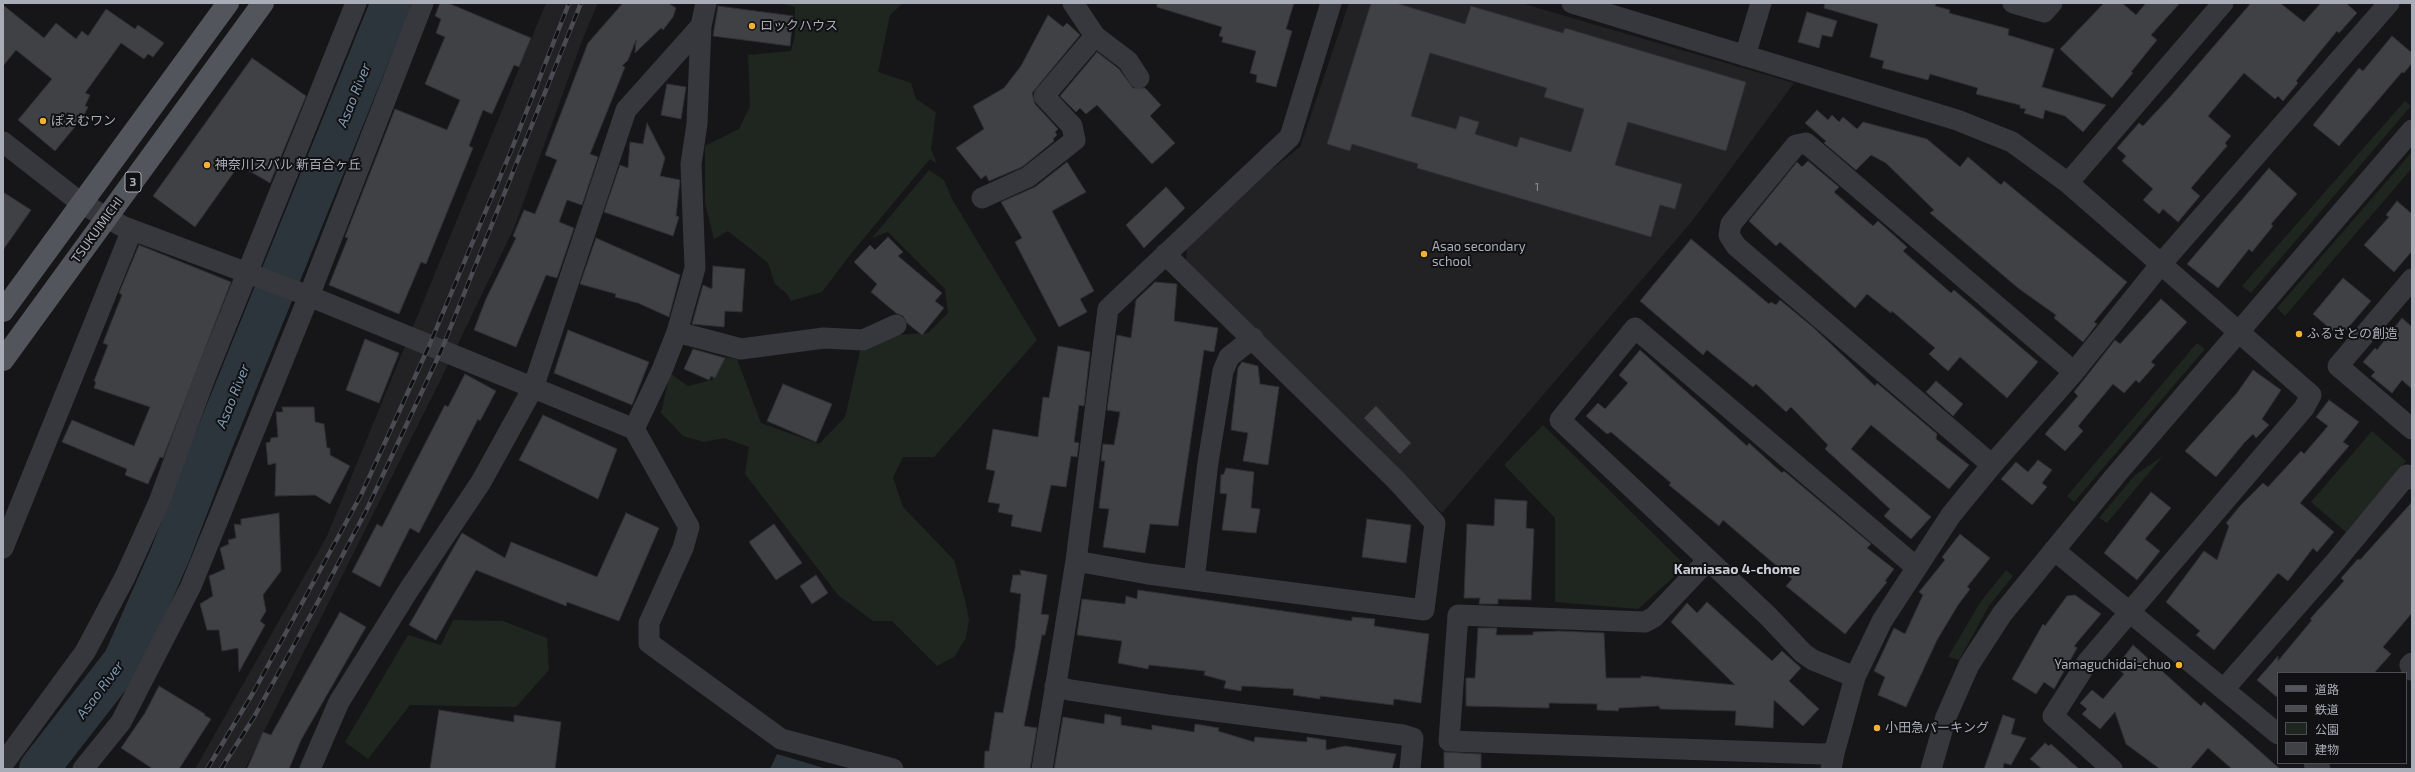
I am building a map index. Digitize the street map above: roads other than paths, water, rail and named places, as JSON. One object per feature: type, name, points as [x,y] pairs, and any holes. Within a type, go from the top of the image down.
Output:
[{"type":"main road","name":"3","points":[[3,311],[228,3]]},
{"type":"main road","name":"TSUKUIMICHI","points":[[3,360],[263,3]]},
{"type":"street","points":[[3,764],[85,652],[125,577],[159,502],[204,380],[255,277],[356,3]]},
{"type":"street","points":[[83,769],[121,722],[191,586],[300,293],[423,3]]},
{"type":"street","points":[[634,429],[662,370],[677,332],[695,268],[691,164],[697,124],[701,26],[706,3]]},
{"type":"street","points":[[1073,3],[1095,36],[1128,61],[1139,78]]},
{"type":"street","points":[[1042,769],[1076,562],[1108,309],[1290,137],[1331,3]]},
{"type":"street","points":[[1572,3],[1957,120],[2012,142],[2068,183],[2311,396],[2304,408],[2088,661],[2053,716],[2112,769]]},
{"type":"street","points":[[1745,56],[1760,3]]},
{"type":"street","points":[[2013,3],[2044,12],[2052,3]]},
{"type":"street","points":[[2068,183],[2216,5]]},
{"type":"street","points":[[1708,560],[1654,617],[1645,622],[1458,615],[1449,741],[1822,754],[1832,761],[1855,677],[1882,621],[1916,567],[1952,515],[1992,465],[2074,372],[2161,264],[2379,6]]},
{"type":"street","points":[[310,769],[339,702],[408,591],[481,482],[533,388],[626,110],[701,26]]},
{"type":"street","points":[[982,198],[1028,177],[1074,140],[1072,126],[1044,96],[1095,36]]},
{"type":"street","points":[[1931,769],[1946,717],[1969,665],[2002,614],[2238,332],[2412,130]]},
{"type":"street","points":[[3,142],[81,203],[106,218],[132,230],[300,293],[634,429],[689,527],[683,548],[649,623],[649,643],[781,739],[893,769]]},
{"type":"street","points":[[1992,465],[1736,246],[1729,235],[1731,224],[1796,145],[1806,143],[2074,372]]},
{"type":"street","points":[[3,548],[132,230]]},
{"type":"street","points":[[1076,562],[1194,580],[1424,610],[1435,523],[1397,480],[1253,338],[1165,254]]},
{"type":"street","points":[[2412,279],[2338,366],[2412,429]]},
{"type":"street","points":[[677,332],[741,349],[824,338],[863,340],[896,325]]},
{"type":"street","points":[[1855,677],[1814,660],[1803,653],[1708,560],[1560,420],[1635,328],[1916,567]]},
{"type":"street","points":[[1194,580],[1208,462],[1223,371],[1229,357],[1253,338]]},
{"type":"street","points":[[2224,690],[2336,561],[2407,475],[2412,479]]},
{"type":"street","points":[[2054,550],[2277,733]]},
{"type":"street","points":[[2412,662],[2410,665],[2412,670]]},
{"type":"street","points":[[1055,686],[1070,690],[1168,705],[1403,735],[1413,738],[1410,769]]},
{"type":"waterway","name":"Asao River","points":[[39,769],[123,661],[170,555],[210,450],[391,3]]},
{"type":"railway","points":[[207,769],[253,693],[361,495],[429,346],[511,151],[569,3]]},
{"type":"railway","points":[[221,769],[254,717],[319,600],[367,509],[441,351],[581,3]]},
{"type":"place","name":"ロックハウス","points":[[752,26]]},
{"type":"place","name":"ぽえむワン","points":[[43,121]]},
{"type":"place","name":"神奈川スバル 新百合ヶ丘","points":[[207,165]]},
{"type":"place","name":"Asao secondary school","points":[[1424,254]]},
{"type":"place","name":"ふるさとの創造","points":[[2299,334]]},
{"type":"place","name":"Yamaguchidai-chuo","points":[[2179,665]]},
{"type":"place","name":"小田急パーキング","points":[[1877,728]]},
{"type":"district","name":"Kamiasao 4-chome","points":[[1737,569]]}]
